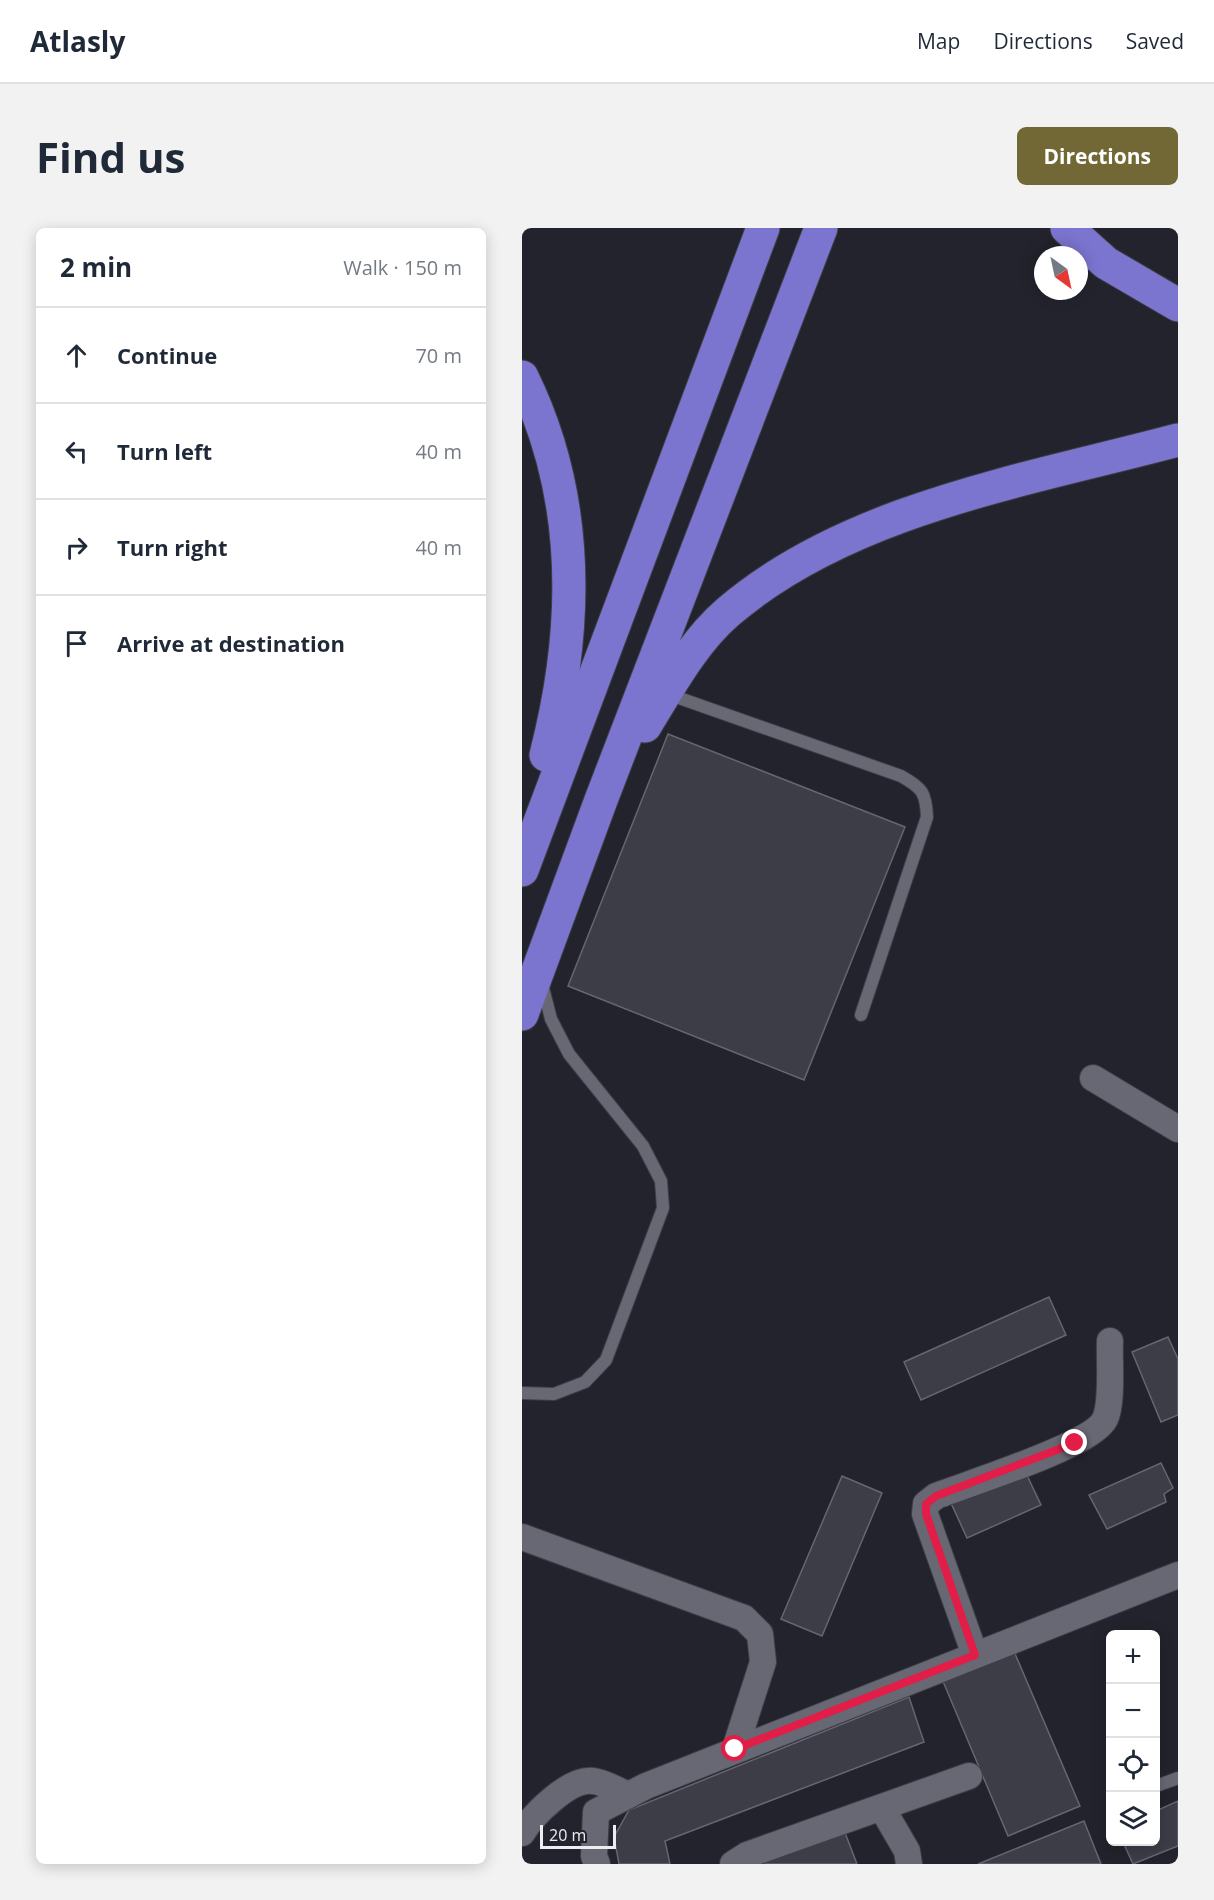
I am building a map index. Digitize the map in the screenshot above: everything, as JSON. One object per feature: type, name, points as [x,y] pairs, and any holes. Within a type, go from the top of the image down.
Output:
[{"type":"highway","points":[[522,870],[763,228]]},
{"type":"highway","points":[[522,1014],[601,800],[655,690],[821,228]]},
{"type":"highway","points":[[1067,228],[1106,263],[1178,305]]},
{"type":"highway","points":[[522,377],[538,410],[563,495],[570,592],[558,707],[522,847]]},
{"type":"highway","points":[[655,690],[727,613],[781,574],[849,535],[941,503],[1178,440]]},
{"type":"street","points":[[1093,1078],[1178,1129]]},
{"type":"street","points":[[975,1655],[926,1514],[926,1504],[936,1496],[1075,1443],[1098,1429],[1108,1410],[1110,1341]]},
{"type":"street","points":[[522,1537],[744,1618],[760,1634],[764,1662],[735,1749]]},
{"type":"street","points":[[597,1864],[594,1856],[596,1812],[629,1795],[735,1749],[1178,1575]]},
{"type":"street","points":[[733,1864],[747,1855],[969,1776]]},
{"type":"street","points":[[522,1833],[531,1819],[568,1787],[592,1780],[629,1795]]},
{"type":"street","points":[[882,1808],[907,1851],[909,1864]]},
{"type":"lane","points":[[655,690],[901,776],[917,785],[926,797],[927,817],[861,1015]]},
{"type":"lane","points":[[522,1393],[554,1394],[585,1382],[606,1360],[663,1208],[661,1181],[643,1146],[569,1054],[551,1020],[538,972]]},
{"type":"lane","points":[[1160,1784],[1178,1778]]},
{"type":"building","points":[[668,734],[905,827],[804,1080],[568,986]]},
{"type":"building","points":[[1049,1297],[1066,1335],[921,1400],[904,1362]]},
{"type":"building","points":[[1168,1337],[1178,1359],[1178,1415],[1161,1422],[1132,1352]]},
{"type":"building","points":[[1161,1463],[1173,1488],[1164,1494],[1166,1502],[1107,1529],[1089,1495]]},
{"type":"building","points":[[1024,1469],[1041,1505],[967,1538],[951,1503]]},
{"type":"building","points":[[842,1476],[882,1493],[822,1636],[781,1619]]},
{"type":"building","points":[[1013,1649],[1080,1806],[1008,1836],[942,1679]]},
{"type":"building","points":[[909,1697],[924,1742],[665,1841],[670,1864],[619,1864],[614,1837],[629,1810]]},
{"type":"building","points":[[1178,1801],[1178,1846],[1133,1864],[1125,1846],[1160,1846],[1160,1809]]},
{"type":"building","points":[[1084,1821],[1101,1864],[978,1864]]},
{"type":"building","points":[[844,1830],[857,1864],[761,1864]]},
{"type":"route","points":[[735,1749],[975,1655],[926,1514],[926,1504],[936,1496],[1075,1443]]}]
